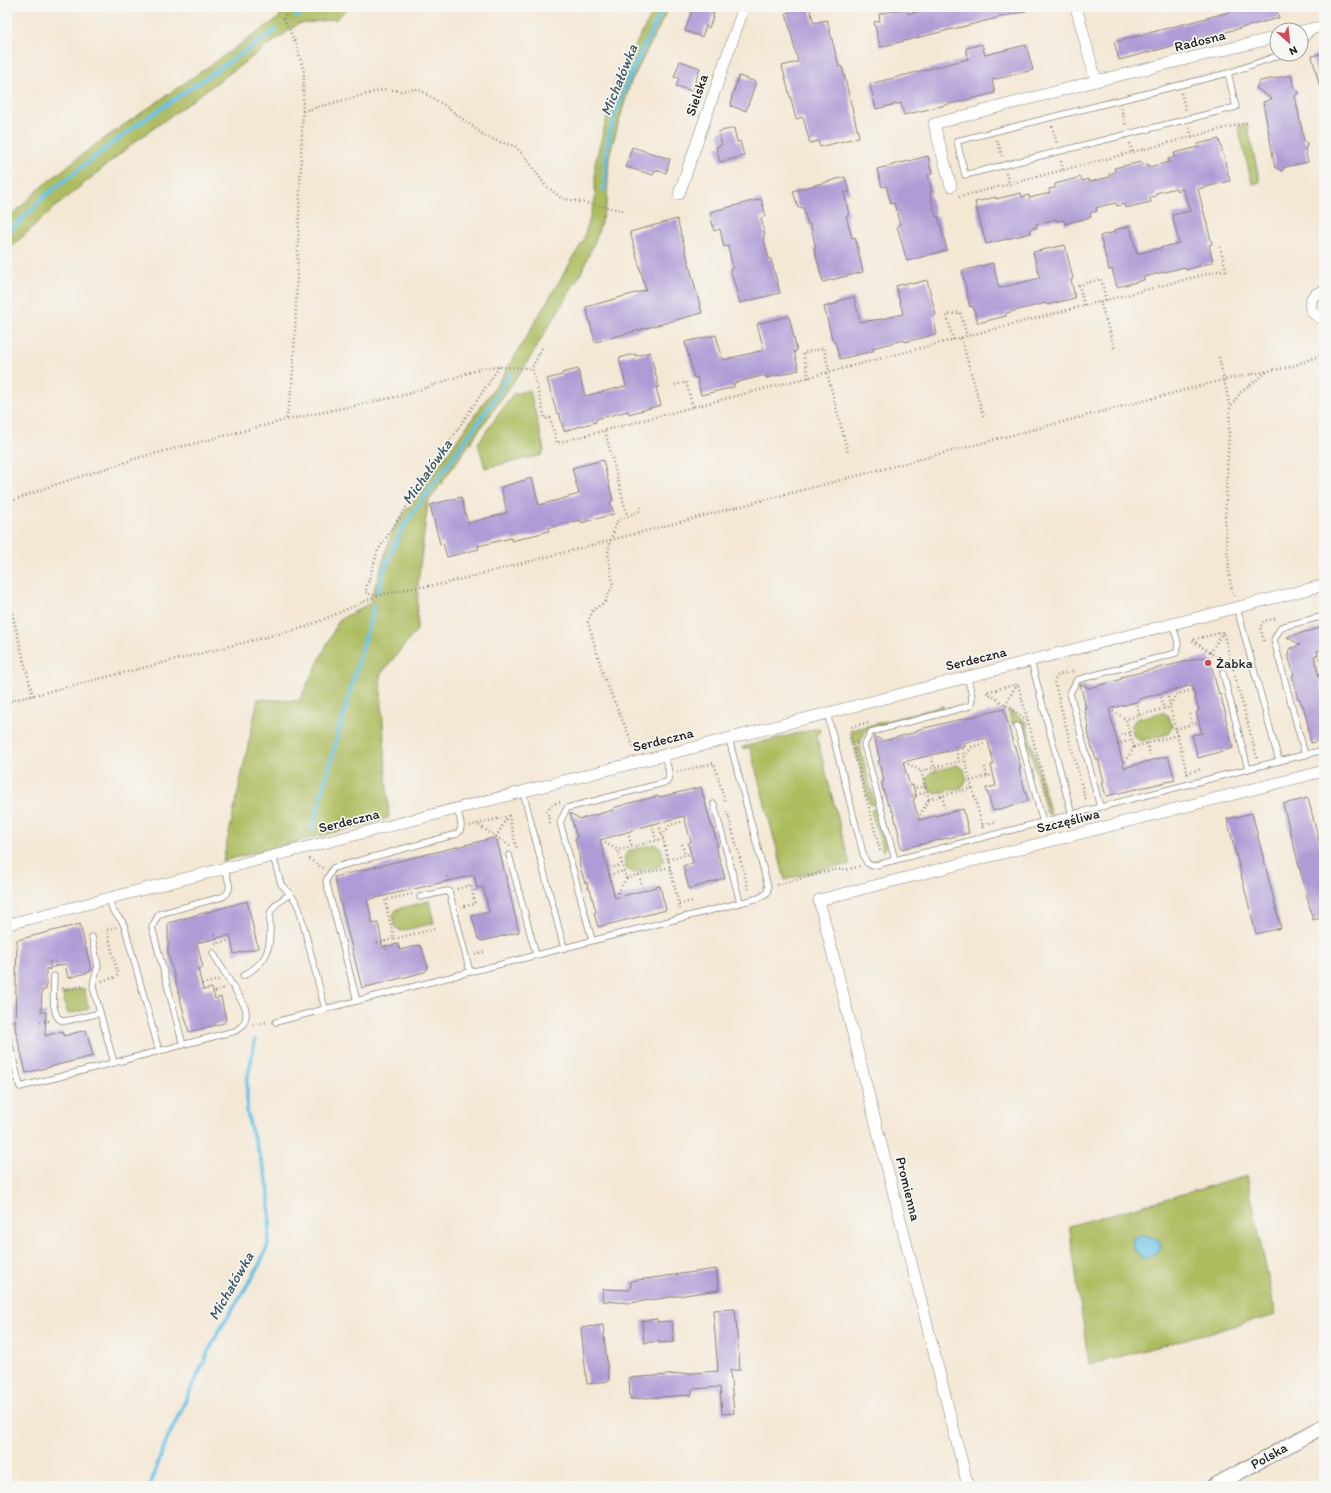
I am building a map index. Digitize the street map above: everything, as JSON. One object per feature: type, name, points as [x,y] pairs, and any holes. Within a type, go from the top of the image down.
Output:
[{"type":"street","name":"Sielska","points":[[679,194],[744,7]]},
{"type":"street","points":[[1076,7],[1096,82]]},
{"type":"street","points":[[1309,29],[1320,27]]},
{"type":"street","name":"Radosna","points":[[951,186],[934,124],[1269,39]]},
{"type":"street","points":[[1324,292],[1320,292],[1313,296],[1310,305],[1316,316],[1324,318]]},
{"type":"street","name":"Serdeczna","points":[[8,925],[1324,585]]},
{"type":"street","name":"Szczęśliwa","points":[[818,900],[1324,771]]},
{"type":"street","name":"Promienna","points":[[818,900],[968,1486]]},
{"type":"street","name":"Polska","points":[[1214,1486],[1324,1426]]},
{"type":"lane","points":[[1309,36],[1320,27]]},
{"type":"lane","points":[[1228,73],[1236,107],[965,175],[957,141],[1228,73],[1269,59]]},
{"type":"lane","points":[[1237,608],[1279,761]]},
{"type":"lane","points":[[1305,755],[1274,640],[1281,627],[1324,616]]},
{"type":"lane","points":[[1100,807],[1070,693],[1077,680],[1174,654],[1178,650],[1178,644],[1172,624]]},
{"type":"lane","points":[[1031,661],[1072,815]]},
{"type":"lane","points":[[1223,673],[1248,769]]},
{"type":"lane","points":[[894,860],[864,745],[871,732],[968,707],[972,702],[972,696],[967,677]]},
{"type":"lane","points":[[827,713],[864,857],[868,864],[873,866],[1324,750]]},
{"type":"lane","points":[[1018,726],[1043,822]]},
{"type":"lane","points":[[276,1022],[763,896],[767,893],[768,887],[729,739]]},
{"type":"lane","points":[[592,940],[560,822],[567,808],[661,784],[668,780],[669,774],[664,755]]},
{"type":"lane","points":[[523,792],[564,948]]},
{"type":"lane","points":[[714,804],[740,902]]},
{"type":"lane","points":[[357,1001],[326,881],[333,868],[457,834],[460,832],[461,828],[457,809]]},
{"type":"lane","points":[[509,855],[536,955]]},
{"type":"lane","points":[[273,856],[281,884],[295,900],[299,908],[325,1009]]},
{"type":"lane","points":[[183,1045],[152,927],[159,914],[222,897],[227,894],[230,889],[225,869]]},
{"type":"lane","points":[[420,897],[449,891],[470,972]]},
{"type":"lane","points":[[244,976],[256,968],[266,957],[270,941],[271,911],[277,903],[290,894]]},
{"type":"lane","points":[[109,898],[113,911],[124,925],[159,1051]]},
{"type":"lane","points":[[92,937],[98,966],[93,984],[114,1063]]},
{"type":"lane","points":[[7,1032],[20,1087],[231,1033],[239,1029],[244,1022],[246,1010],[212,953]]},
{"type":"lane","points":[[7,956],[7,965]]},
{"type":"lane","points":[[54,976],[54,1008],[56,1016],[59,1020],[66,1021],[100,1013]]},
{"type":"path","points":[[286,420],[292,386],[295,334],[304,72],[297,46],[284,19],[288,7]]},
{"type":"path","points":[[1180,85],[1192,137]]},
{"type":"path","points":[[303,111],[386,89],[401,91],[418,89],[444,105],[485,136],[515,146],[527,159],[545,185],[561,198],[626,211]]},
{"type":"path","points":[[1119,100],[1132,152]]},
{"type":"path","points":[[959,197],[1248,122]]},
{"type":"path","points":[[542,348],[532,368],[545,419],[550,418],[557,444],[1084,305],[1222,270],[1227,272],[1219,244]]},
{"type":"path","points":[[1084,305],[1079,285],[1101,279],[1106,300]]},
{"type":"path","points":[[1100,301],[1115,350]]},
{"type":"path","points":[[953,340],[947,315],[960,312],[967,336]]},
{"type":"path","points":[[961,338],[984,418]]},
{"type":"path","points":[[809,378],[803,353],[824,348],[828,372],[848,453]]},
{"type":"path","points":[[7,702],[306,627],[375,596],[443,584],[1223,380],[1290,367],[1324,354]]},
{"type":"path","points":[[1219,357],[1230,407],[1225,520],[1230,582],[1237,608]]},
{"type":"path","points":[[375,596],[365,592],[378,550],[499,367]]},
{"type":"path","points":[[7,503],[48,487],[141,457],[286,420],[405,394],[482,368],[532,368]]},
{"type":"path","points":[[1230,407],[1241,392],[1268,371]]},
{"type":"path","points":[[675,385],[686,382],[693,407]]},
{"type":"path","points":[[605,431],[627,515]]},
{"type":"path","points":[[639,762],[604,677],[588,622],[593,610],[605,602],[613,584],[608,555],[610,541],[618,520],[627,515],[638,512],[642,507]]},
{"type":"path","points":[[7,594],[33,696]]},
{"type":"path","points":[[1210,653],[1223,632]]},
{"type":"path","points":[[1178,644],[1192,640]]},
{"type":"path","points":[[1318,658],[1324,662]]},
{"type":"path","points":[[1073,671],[1058,674],[1054,681],[1085,798],[1088,800]]},
{"type":"path","points":[[1005,705],[1018,684]]},
{"type":"path","points":[[1126,719],[1170,706],[1177,694],[1192,690],[1190,684]]},
{"type":"path","points":[[972,696],[986,692]]},
{"type":"path","points":[[1160,693],[1164,709]]},
{"type":"path","points":[[1168,697],[1190,784]]},
{"type":"path","points":[[1137,705],[1139,715]]},
{"type":"path","points":[[1113,711],[1126,719],[1134,747]]},
{"type":"path","points":[[1190,714],[1192,724]]},
{"type":"path","points":[[868,722],[853,726],[849,733],[880,850],[882,852]]},
{"type":"path","points":[[1176,729],[1197,723]]},
{"type":"path","points":[[1122,735],[1130,733]]},
{"type":"path","points":[[1125,762],[1134,747],[1178,735]]},
{"type":"path","points":[[1117,744],[1132,740]]},
{"type":"path","points":[[921,772],[965,759],[972,747],[985,743]]},
{"type":"path","points":[[1147,743],[1150,755]]},
{"type":"path","points":[[955,746],[959,761]]},
{"type":"path","points":[[962,749],[985,837]]},
{"type":"path","points":[[932,758],[934,768]]},
{"type":"path","points":[[669,774],[714,762],[749,892]]},
{"type":"path","points":[[908,764],[921,772],[927,792],[928,799],[920,815]]},
{"type":"path","points":[[985,767],[987,777]]},
{"type":"path","points":[[1187,773],[1201,769]]},
{"type":"path","points":[[970,781],[992,775]]},
{"type":"path","points":[[916,788],[925,786]]},
{"type":"path","points":[[928,799],[972,788]]},
{"type":"path","points":[[912,796],[927,792]]},
{"type":"path","points":[[942,796],[945,808]]},
{"type":"path","points":[[551,826],[547,811],[551,805],[566,801]]},
{"type":"path","points":[[496,837],[509,816]]},
{"type":"path","points":[[605,843],[618,850],[632,847],[662,837],[670,826],[681,822]]},
{"type":"path","points":[[982,825],[995,822]]},
{"type":"path","points":[[652,824],[656,840]]},
{"type":"path","points":[[660,828],[682,917]]},
{"type":"path","points":[[629,836],[632,847]]},
{"type":"path","points":[[682,844],[685,855]]},
{"type":"path","points":[[618,850],[626,878],[618,894]]},
{"type":"path","points":[[668,860],[689,854]]},
{"type":"path","points":[[614,867],[622,864]]},
{"type":"path","points":[[768,887],[832,870],[850,869],[868,864]]},
{"type":"path","points":[[626,878],[670,867]]},
{"type":"path","points":[[609,875],[624,871]]},
{"type":"path","points":[[639,875],[642,887]]},
{"type":"path","points":[[442,886],[449,884],[447,876]]},
{"type":"path","points":[[455,889],[471,886],[475,904],[460,908]]},
{"type":"path","points":[[394,939],[384,900],[413,893]]},
{"type":"path","points":[[679,904],[693,901]]},
{"type":"path","points":[[93,984],[114,978],[118,975],[108,930],[124,925]]},
{"type":"path","points":[[377,943],[434,929]]},
{"type":"path","points":[[215,934],[217,944]]},
{"type":"path","points":[[213,945],[228,941]]},
{"type":"path","points":[[385,942],[388,953]]},
{"type":"path","points":[[202,984],[227,977]]},
{"type":"path","points":[[7,1021],[16,1021]]},
{"type":"path","points":[[239,1029],[262,1023],[276,1022]]},
{"type":"green space","points":[[280,7],[284,7],[284,12],[289,7],[349,7],[337,19],[298,24],[136,141],[55,207],[7,251],[7,220],[41,187],[92,147],[280,17]]},
{"type":"green space","points":[[656,7],[669,7],[630,84],[609,156],[607,202],[597,236],[581,273],[527,363],[428,502],[418,583],[417,630],[380,675],[389,818],[223,861],[258,699],[299,701],[339,620],[370,603],[393,529],[503,376],[583,241],[595,199],[595,163],[617,78]]},
{"type":"green space","points":[[1247,124],[1260,182],[1252,184],[1238,126]]},
{"type":"green space","points":[[530,390],[544,450],[542,455],[485,468],[478,443],[513,394]]},
{"type":"green space","points":[[943,706],[944,709],[866,730],[859,744],[854,745],[851,732],[852,730]]},
{"type":"green space","points":[[1008,709],[1026,722],[1051,815],[1046,811],[1022,722],[1012,724]]},
{"type":"green space","points":[[1163,712],[1169,716],[1172,727],[1168,734],[1141,741],[1134,737],[1131,726],[1136,719]]},
{"type":"green space","points":[[819,728],[820,733],[816,735],[850,865],[831,867],[785,880],[750,748],[743,749],[742,747]]},
{"type":"green space","points":[[860,747],[875,804],[870,805],[855,748]]},
{"type":"green space","points":[[957,765],[964,769],[967,780],[963,787],[936,794],[929,790],[926,779],[931,772]]},
{"type":"green space","points":[[876,808],[886,846],[884,851],[882,850],[871,810]]},
{"type":"green space","points":[[655,844],[661,848],[664,859],[660,866],[633,873],[626,868],[624,858],[628,851]]},
{"type":"green space","points":[[429,901],[434,923],[401,931],[395,927],[392,916],[397,909]]},
{"type":"green space","points":[[84,988],[89,1009],[68,1014],[62,993]]},
{"type":"green space","points":[[1247,1176],[1276,1315],[1089,1365],[1069,1226]]},
{"type":"water","points":[[1142,1234],[1158,1239],[1161,1245],[1156,1253],[1147,1258],[1141,1257],[1132,1247],[1133,1238]]},
{"type":"building","points":[[693,7],[713,7],[711,13],[714,14],[709,28],[706,26],[702,37],[685,31]]},
{"type":"building","points":[[788,7],[809,7],[814,23],[827,20],[839,67],[842,66],[859,137],[820,147],[818,141],[810,143],[803,117],[796,119],[782,66],[798,62],[786,13],[790,12]]},
{"type":"building","points":[[935,7],[1025,7],[1026,11],[880,47],[874,22],[880,21],[879,14],[907,8],[908,14]]},
{"type":"building","points":[[1249,7],[1276,7],[1279,18],[1119,60],[1114,42]]},
{"type":"building","points":[[982,44],[985,55],[1026,45],[1033,70],[992,80],[995,93],[904,115],[901,103],[876,109],[870,84],[968,59],[966,48]]},
{"type":"building","points":[[1324,53],[1324,87],[1320,88],[1312,56]]},
{"type":"building","points":[[680,61],[700,68],[692,91],[676,86],[679,78],[674,77]]},
{"type":"building","points":[[1291,75],[1294,88],[1299,92],[1295,96],[1304,141],[1308,144],[1305,149],[1308,162],[1285,167],[1282,171],[1275,167],[1263,102],[1272,99],[1256,88],[1260,81]]},
{"type":"building","points":[[739,76],[756,82],[746,111],[731,106],[731,98]]},
{"type":"building","points":[[734,128],[737,142],[740,141],[744,156],[720,162],[716,147],[722,145],[718,132]]},
{"type":"building","points":[[1219,139],[1230,181],[1198,189],[1212,244],[1209,245],[1213,262],[1186,270],[1185,267],[1144,277],[1144,280],[1117,287],[1112,269],[1109,270],[1100,236],[1115,232],[1114,230],[1130,226],[1137,254],[1179,243],[1172,215],[1190,211],[1183,189],[1177,191],[1176,188],[1156,193],[1156,196],[1150,197],[1151,202],[1125,208],[1124,204],[1117,206],[1116,203],[1106,205],[1096,208],[1097,211],[1090,213],[1091,217],[1065,224],[1064,220],[1057,221],[1056,219],[1036,224],[1037,227],[1030,229],[1031,233],[986,244],[975,202],[1021,193],[1022,197],[1029,195],[1029,198],[1050,193],[1049,189],[1055,188],[1055,184],[1081,177],[1082,181],[1088,179],[1089,182],[1110,177],[1109,174],[1115,172],[1114,168],[1141,162],[1142,165],[1148,164],[1149,167],[1169,162],[1168,159],[1175,157],[1174,153],[1199,147],[1198,144]]},
{"type":"building","points":[[632,147],[670,159],[666,173],[655,170],[653,175],[626,167]]},
{"type":"building","points":[[928,156],[932,174],[928,175],[932,192],[930,193],[947,250],[907,261],[897,226],[900,225],[894,203],[891,204],[886,186],[882,187],[877,169]]},
{"type":"building","points":[[845,177],[850,193],[844,192],[849,215],[846,216],[852,238],[855,237],[863,272],[823,282],[814,248],[816,248],[810,224],[808,225],[803,207],[798,208],[793,191]]},
{"type":"building","points":[[761,199],[766,216],[761,218],[765,235],[763,236],[780,293],[740,303],[730,269],[733,268],[728,246],[724,247],[720,229],[714,231],[710,212]]},
{"type":"building","points":[[677,219],[702,313],[595,342],[586,307],[646,290],[630,232]]},
{"type":"building","points":[[1065,245],[1073,279],[1071,280],[1075,298],[1047,305],[1046,303],[1006,313],[1006,316],[978,323],[973,306],[970,307],[962,271],[993,263],[999,288],[1040,278],[1033,252]]},
{"type":"building","points":[[927,280],[936,315],[933,316],[937,334],[872,348],[873,351],[840,359],[835,342],[833,342],[824,307],[838,303],[838,301],[854,297],[860,322],[903,314],[896,286]]},
{"type":"building","points":[[789,316],[797,351],[794,351],[799,370],[766,378],[766,375],[734,383],[734,387],[701,395],[697,377],[694,378],[685,342],[716,335],[723,360],[764,350],[757,324]]},
{"type":"building","points":[[650,352],[659,387],[656,388],[661,405],[629,414],[628,411],[596,419],[596,422],[564,431],[559,413],[557,414],[547,379],[578,369],[585,396],[626,386],[619,358],[635,354],[636,356]]},
{"type":"building","points":[[603,460],[613,501],[610,502],[614,514],[581,523],[581,520],[548,528],[549,531],[512,541],[511,538],[478,546],[479,549],[447,557],[443,543],[440,544],[430,505],[461,497],[468,523],[507,513],[501,487],[532,478],[539,505],[579,494],[572,468]]},
{"type":"building","points":[[1324,627],[1324,649],[1317,651],[1318,655],[1314,656],[1324,697],[1324,739],[1311,743],[1303,705],[1302,706],[1300,699],[1298,699],[1292,676],[1294,675],[1288,655],[1290,655],[1289,649],[1300,645],[1287,637]]},
{"type":"building","points":[[1209,656],[1226,715],[1233,748],[1198,758],[1192,735],[1202,733],[1196,712],[1199,711],[1192,685],[1139,699],[1140,701],[1109,709],[1124,768],[1168,756],[1175,780],[1106,796],[1098,759],[1096,759],[1093,752],[1089,736],[1089,728],[1084,708],[1086,708],[1080,684],[1089,688],[1122,679],[1121,677]]},
{"type":"building","points":[[1004,709],[1021,768],[1019,769],[1028,801],[993,811],[986,788],[996,786],[991,765],[994,764],[987,738],[964,743],[965,747],[903,762],[910,786],[913,785],[916,798],[913,799],[919,820],[963,809],[969,833],[901,849],[893,811],[892,812],[890,805],[888,805],[883,789],[882,782],[884,781],[878,761],[880,761],[874,736],[883,741],[916,732],[916,730]]},
{"type":"building","points":[[701,787],[718,846],[716,847],[725,878],[689,889],[683,866],[693,863],[688,843],[691,842],[684,816],[600,840],[615,898],[660,886],[666,910],[598,927],[590,889],[588,889],[587,882],[585,883],[580,867],[580,859],[575,839],[577,838],[570,813],[580,819],[613,810],[613,808],[637,801]]},
{"type":"building","points":[[1308,798],[1324,861],[1324,917],[1313,920],[1283,804]]},
{"type":"building","points":[[1252,813],[1281,928],[1256,934],[1227,819]]},
{"type":"building","points":[[493,838],[497,840],[519,932],[482,941],[478,939],[472,916],[489,912],[483,887],[477,888],[474,875],[367,900],[373,924],[378,923],[383,947],[398,944],[400,950],[419,945],[422,948],[428,968],[425,972],[362,988],[334,877]]},
{"type":"building","points":[[247,901],[258,948],[234,954],[230,935],[197,943],[203,968],[198,969],[203,990],[212,988],[215,999],[221,997],[226,1019],[224,1023],[189,1032],[168,953],[168,923]]},
{"type":"building","points":[[80,924],[91,968],[90,972],[68,978],[65,964],[46,969],[46,990],[42,990],[41,1012],[46,1012],[45,1036],[62,1031],[64,1036],[86,1030],[93,1056],[26,1073],[15,1028],[17,940]]},
{"type":"building","points":[[716,1269],[719,1290],[630,1303],[602,1301],[603,1289],[630,1290],[631,1281]]},
{"type":"building","points":[[735,1309],[740,1370],[730,1370],[734,1413],[722,1414],[720,1387],[692,1389],[692,1395],[630,1399],[629,1378],[718,1371],[713,1310]]},
{"type":"building","points":[[657,1319],[657,1322],[672,1321],[674,1342],[659,1343],[659,1341],[644,1343],[642,1321]]},
{"type":"building","points":[[603,1325],[609,1381],[587,1384],[581,1328]]},
{"type":"waterway","points":[[296,16],[331,7]]},
{"type":"waterway","name":"Michałówka","points":[[604,190],[605,163],[611,128],[623,92],[664,7]]},
{"type":"waterway","points":[[7,234],[46,195],[131,129],[276,30]]},
{"type":"waterway","name":"Michałówka","points":[[378,592],[385,568],[401,530],[487,410],[510,374]]},
{"type":"waterway","name":"Michałówka","points":[[312,829],[374,606]]},
{"type":"waterway","name":"Michałówka","points":[[150,1486],[165,1444],[217,1334],[258,1268],[268,1245],[270,1223],[269,1191],[247,1111],[247,1082],[255,1040]]},
{"type":"place","name":"Żabka","points":[[1208,663]]}]
